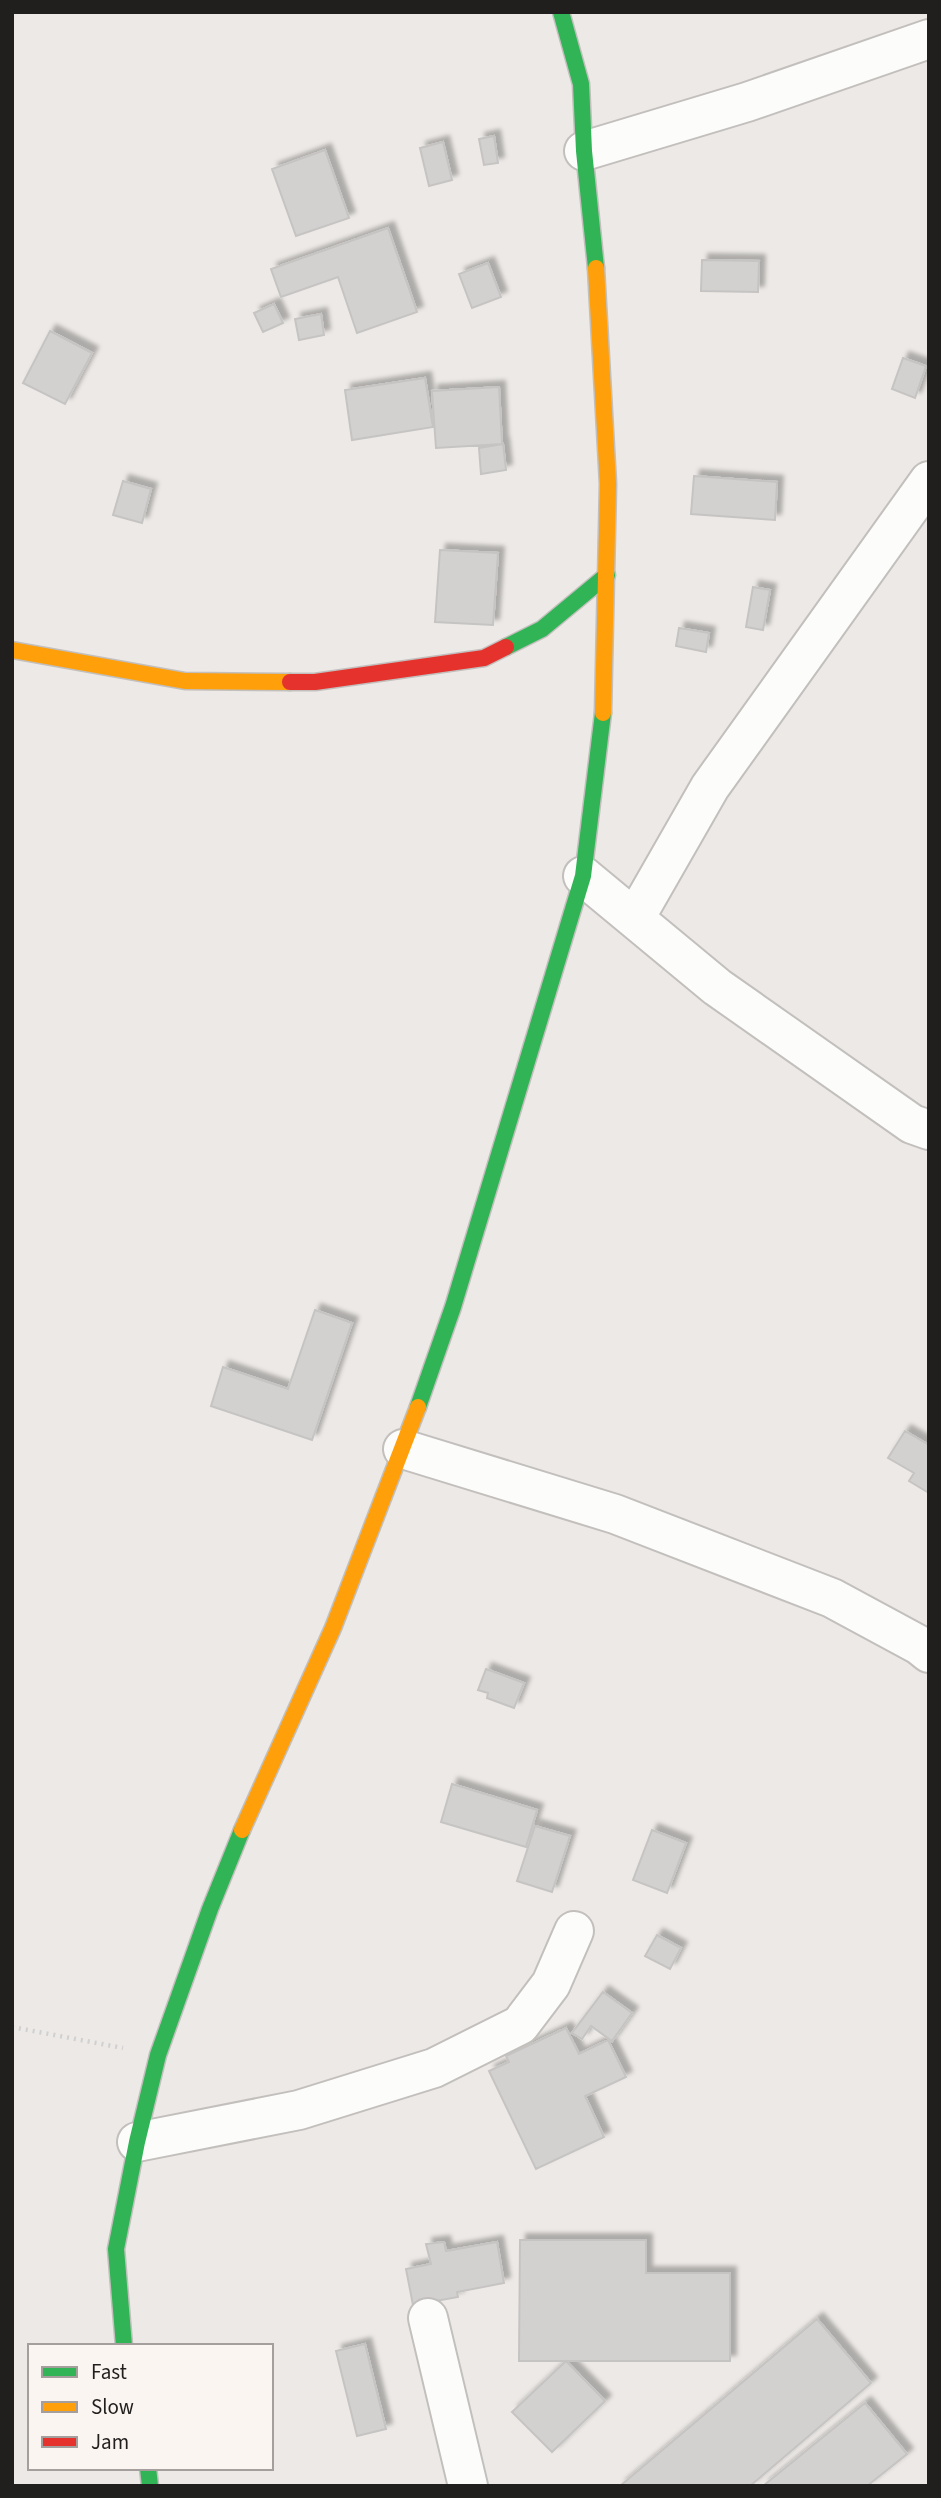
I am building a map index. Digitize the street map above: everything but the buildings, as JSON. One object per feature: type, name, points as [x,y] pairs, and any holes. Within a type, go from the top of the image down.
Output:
[{"type":"street","points":[[124,2344],[116,2249],[137,2142],[158,2055],[215,1896],[262,1782],[333,1628],[403,1449],[453,1307],[583,876],[605,697],[608,484],[596,266],[584,151],[581,84],[561,12]]},
{"type":"street","points":[[584,151],[747,102],[929,39]]},
{"type":"street","points":[[635,918],[710,787],[929,481]]},
{"type":"street","points":[[12,650],[185,681],[315,682],[484,658],[542,629],[607,575]]},
{"type":"street","points":[[583,876],[717,987],[912,1124],[929,1130]]},
{"type":"street","points":[[403,1449],[615,1514],[832,1598],[929,1653]]},
{"type":"street","points":[[137,2142],[299,2110],[434,2068],[520,2025],[551,1984],[574,1931]]},
{"type":"street","points":[[428,2318],[468,2486]]},
{"type":"path","points":[[12,2027],[158,2055]]},
{"type":"traffic: fast","points":[[561,12],[581,84],[584,151],[596,268]]},
{"type":"traffic: fast","points":[[506,647],[542,629],[607,575]]},
{"type":"traffic: fast","points":[[418,1407],[453,1307],[583,876],[603,713]]},
{"type":"traffic: fast","points":[[124,2344],[116,2249],[137,2142],[158,2055],[210,1909],[242,1830]]},
{"type":"traffic: fast","points":[[148,2470],[150,2486]]},
{"type":"traffic: slow","points":[[596,268],[608,484],[603,713]]},
{"type":"traffic: slow","points":[[12,650],[185,681],[290,682]]},
{"type":"traffic: slow","points":[[242,1830],[333,1628],[418,1407]]},
{"type":"traffic: jam","points":[[290,682],[315,682],[484,658],[506,647]]}]
